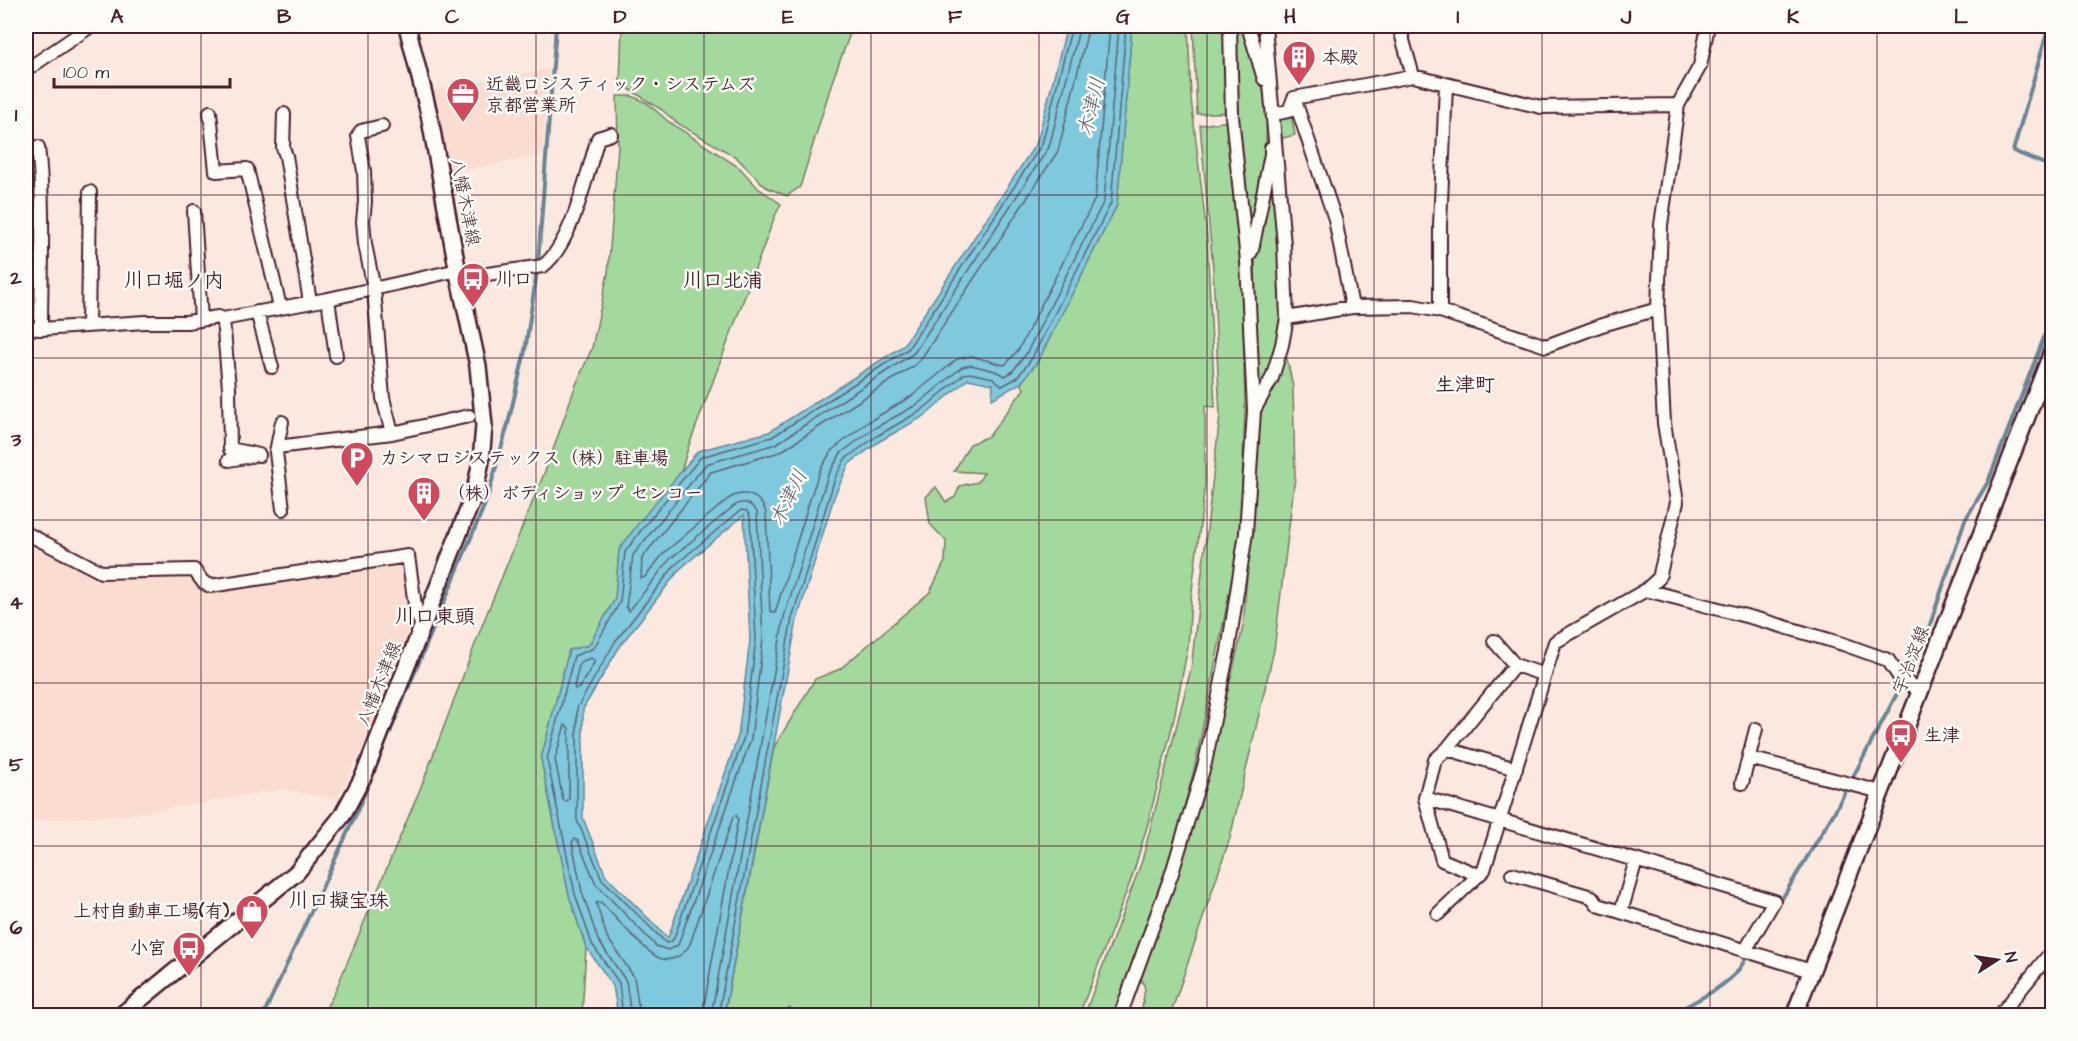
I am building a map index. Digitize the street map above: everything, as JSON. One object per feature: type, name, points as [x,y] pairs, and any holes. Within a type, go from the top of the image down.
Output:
[{"type":"main road","name":"八幡木津線","points":[[120,1016],[297,872],[342,816],[364,775],[474,495],[481,461],[484,426],[478,366],[458,274],[429,114],[406,26]]},
{"type":"main road","name":"宇治淀線","points":[[1794,1016],[2052,352]]},
{"type":"street","points":[[26,70],[90,26]]},
{"type":"street","points":[[1120,1016],[1172,873],[1205,763],[1228,651],[1246,533],[1254,411],[1247,261],[1232,116],[1230,26]]},
{"type":"street","points":[[1247,261],[1271,154],[1269,133],[1273,114],[1266,96],[1263,74],[1248,26]]},
{"type":"street","points":[[1254,411],[1272,378],[1287,318],[1284,245],[1265,26]]},
{"type":"street","points":[[1399,26],[1413,76]]},
{"type":"street","points":[[1438,914],[1484,870],[1556,642],[1646,590],[1659,578],[1677,502],[1664,423],[1659,309],[1661,225],[1678,105],[1700,66],[1708,26]]},
{"type":"street","points":[[1294,98],[1413,76],[1541,107],[1678,105]]},
{"type":"street","points":[[1440,311],[1440,225],[1446,85]]},
{"type":"street","points":[[1273,114],[1289,111],[1294,98]]},
{"type":"street","points":[[1294,98],[1335,219],[1352,307]]},
{"type":"street","points":[[210,112],[216,171],[247,169],[280,307]]},
{"type":"street","points":[[284,114],[283,148],[310,302]]},
{"type":"street","points":[[382,126],[361,131],[358,136],[364,171],[364,232],[374,289],[383,398],[392,433]]},
{"type":"street","points":[[26,328],[187,322],[218,317],[223,319],[458,274],[543,266],[559,250],[577,207],[598,138],[611,134]]},
{"type":"street","points":[[38,147],[42,213],[41,329]]},
{"type":"street","points":[[88,326],[90,192]]},
{"type":"street","points":[[194,211],[201,320]]},
{"type":"street","points":[[328,299],[336,356]]},
{"type":"street","points":[[1287,318],[1352,307],[1413,306],[1440,311],[1546,346],[1602,325],[1659,309]]},
{"type":"street","points":[[257,312],[272,367]]},
{"type":"street","points":[[223,319],[229,388],[230,449],[259,455]]},
{"type":"street","points":[[229,460],[277,450],[392,433],[469,416]]},
{"type":"street","points":[[282,422],[277,450],[283,509]]},
{"type":"street","points":[[26,533],[101,572],[194,570],[203,582],[210,586],[408,556],[416,612],[423,628]]},
{"type":"street","points":[[1646,590],[1761,620],[1888,660],[1900,678],[1920,691]]},
{"type":"street","points":[[1494,641],[1515,665],[1545,675]]},
{"type":"street","points":[[1478,875],[1442,860],[1425,798],[1435,760],[1447,749],[1515,665]]},
{"type":"street","points":[[1742,783],[1756,729]]},
{"type":"street","points":[[1447,749],[1516,769]]},
{"type":"street","points":[[1749,758],[1881,792]]},
{"type":"street","points":[[1425,798],[1774,901],[1745,951]]},
{"type":"street","points":[[1621,912],[1636,860]]},
{"type":"street","points":[[1512,874],[1592,897],[1598,905],[1811,971]]},
{"type":"street","points":[[1999,1016],[2052,951]]},
{"type":"shaded area","points":[[549,69],[542,155],[449,173],[431,91]]},
{"type":"shaded area","points":[[26,538],[100,576],[189,575],[202,589],[212,591],[403,562],[412,625],[376,719],[337,799],[283,789],[134,814],[27,821],[29,836],[26,836]]},
{"type":"green space","points":[[622,26],[853,26],[833,79],[800,187],[787,196],[766,187],[736,157],[677,123],[662,110],[620,83]]},
{"type":"green space","points":[[1132,26],[1188,26],[1191,98],[1207,236],[1215,407],[1205,406],[1205,484],[1191,599],[1188,647],[1173,723],[1132,877],[1079,1015],[809,1016],[789,1008],[786,1015],[724,1016],[774,747],[815,679],[840,669],[930,592],[945,561],[946,541],[930,524],[926,497],[936,487],[946,502],[955,497],[960,486],[978,482],[984,473],[954,471],[970,444],[989,436],[1024,389],[1021,383],[1038,361],[1117,205]]},
{"type":"green space","points":[[1193,26],[1226,26],[1231,112],[1197,114]]},
{"type":"green space","points":[[1235,26],[1242,26],[1260,79],[1266,111],[1266,145],[1251,246],[1239,121]]},
{"type":"green space","points":[[617,96],[632,96],[647,103],[669,122],[740,168],[758,188],[781,204],[688,448],[681,472],[619,550],[615,599],[589,645],[569,650],[541,759],[569,895],[586,947],[582,1015],[321,1016],[334,994],[423,782],[592,348],[608,273],[618,146]]},
{"type":"green space","points":[[1291,114],[1295,135],[1279,139],[1278,117]]},
{"type":"green space","points":[[1229,121],[1242,264],[1245,410],[1240,539],[1195,766],[1169,865],[1115,1015],[1084,1016],[1142,861],[1191,669],[1220,415],[1213,269],[1200,125]]},
{"type":"green space","points":[[1274,159],[1283,317],[1268,376],[1258,396],[1255,261]]},
{"type":"green space","points":[[1285,349],[1293,387],[1295,477],[1274,650],[1230,838],[1172,1010],[1170,1015],[1141,1015],[1145,988],[1140,976],[1210,766],[1243,627],[1260,412],[1275,385]]},
{"type":"water","name":"木津川","points":[[1067,26],[1132,26],[1117,205],[1038,361],[1021,383],[992,399],[993,384],[968,379],[926,415],[880,441],[849,464],[834,497],[797,620],[724,1015],[618,1015],[613,986],[586,947],[569,895],[541,759],[569,650],[589,645],[615,599],[619,550],[698,451],[769,432],[903,346],[1037,142]],"holes":[[[744,515],[750,640],[738,736],[668,938],[606,876],[583,818],[583,709],[620,646],[680,569]]]},
{"type":"waterway","points":[[538,263],[556,26]]},
{"type":"waterway","points":[[2049,26],[2013,151],[2052,167]]},
{"type":"waterway","points":[[263,1016],[355,816],[487,499],[525,351],[537,271]]},
{"type":"waterway","points":[[1777,907],[1835,811],[1919,652],[1965,520],[1988,482],[2052,317]]},
{"type":"waterway","points":[[1670,1016],[1728,981],[1748,955]]},
{"type":"place","name":"本殿","points":[[1299,86]]},
{"type":"place","name":"近畿ロジスティック・システムズ 京都営業所","points":[[463,123]]},
{"type":"place","name":"川口","points":[[473,308]]},
{"type":"place","name":"カシマロジステックス（株）駐車場","points":[[357,487]]},
{"type":"place","name":"（株）ボディショップ センコー","points":[[424,522]]},
{"type":"place","name":"生津","points":[[1901,764]]},
{"type":"place","name":"上村自動車工場(有)","points":[[252,940]]},
{"type":"place","name":"小宮","points":[[189,977]]},
{"type":"district","name":"川口堀ノ内","points":[[174,281]]},
{"type":"district","name":"川口北浦","points":[[723,281]]},
{"type":"district","name":"生津町","points":[[1465,385]]},
{"type":"district","name":"川口東頭","points":[[435,617]]},
{"type":"district","name":"川口擬宝珠","points":[[339,901]]}]
